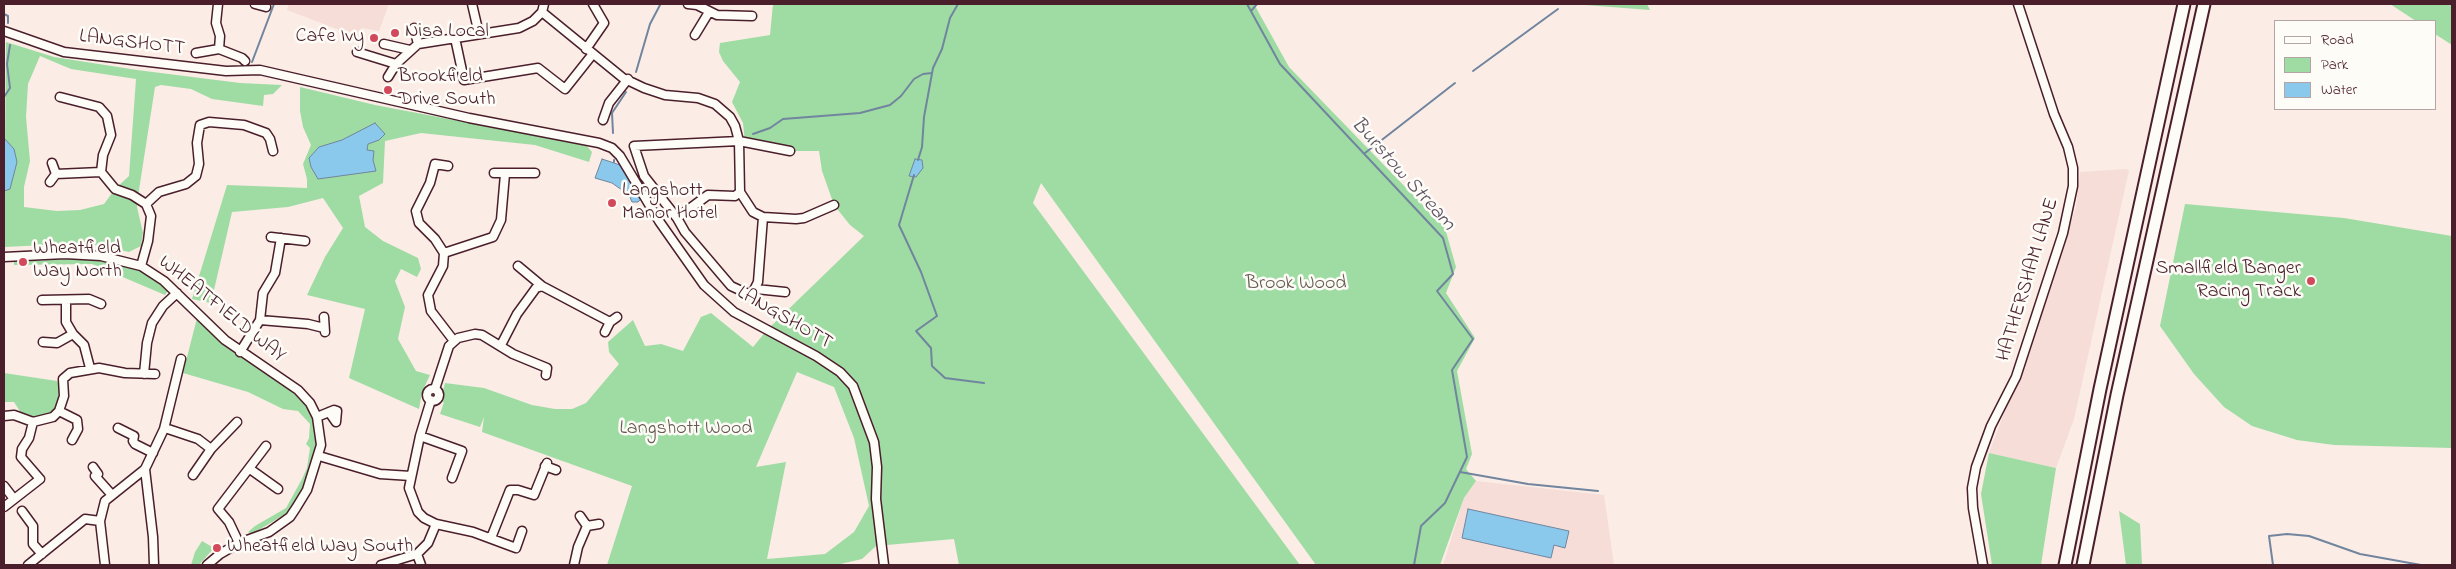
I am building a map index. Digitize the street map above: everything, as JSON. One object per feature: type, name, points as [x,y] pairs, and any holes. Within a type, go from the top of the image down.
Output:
[{"type":"highway","points":[[2065,565],[2100,389],[2184,4]]},
{"type":"highway","points":[[2083,565],[2117,396],[2204,4]]},
{"type":"street","points":[[218,4],[216,23],[220,36],[219,49]]},
{"type":"street","points":[[255,4],[266,7]]},
{"type":"street","points":[[472,4],[479,34]]},
{"type":"street","points":[[388,77],[396,64],[418,44],[519,28],[534,20],[542,12],[544,4]]},
{"type":"street","points":[[455,38],[464,80],[538,68],[565,89],[589,52],[604,22],[593,4]]},
{"type":"street","points":[[688,4],[697,5],[717,15],[752,16]]},
{"type":"street","name":"HATHERSHAM LANE","points":[[1983,565],[1973,508],[1972,488],[1976,467],[1990,426],[2016,377],[2063,233],[2073,186],[2068,147],[2054,114],[2018,4]]},
{"type":"street","points":[[542,12],[589,52],[628,80],[665,95],[698,98],[715,104],[730,117],[735,126],[739,141],[740,192],[753,212],[763,216],[782,219],[804,218],[834,205]]},
{"type":"street","points":[[695,35],[709,12]]},
{"type":"street","points":[[414,28],[418,44]]},
{"type":"street","name":"LANGSHOTT","points":[[4,32],[64,52],[226,71],[260,70],[382,99],[599,143],[612,148],[620,156],[659,221],[704,285],[734,312],[816,356],[840,372],[853,386],[874,442],[877,467],[876,499],[884,565]]},
{"type":"street","points":[[384,44],[410,50]]},
{"type":"street","points":[[196,53],[219,49],[245,61]]},
{"type":"street","points":[[357,52],[396,64]]},
{"type":"street","points":[[603,120],[609,103],[628,80]]},
{"type":"street","points":[[60,97],[99,107],[107,116],[111,135],[103,155],[101,172],[115,188],[132,195],[146,204],[151,222],[141,266]]},
{"type":"street","points":[[146,204],[159,192],[186,184],[196,176],[199,164],[196,143],[200,125],[209,122],[244,125],[266,133],[273,151]]},
{"type":"street","points":[[763,216],[756,289],[752,294],[746,293],[730,286],[685,232],[677,218],[644,176],[634,146],[671,146],[739,141],[790,151]]},
{"type":"street","points":[[52,164],[56,174]]},
{"type":"street","points":[[448,166],[435,164],[430,183],[416,211],[419,222],[435,239],[444,253],[443,266],[428,295],[430,311],[454,341]]},
{"type":"street","points":[[56,174],[101,172]]},
{"type":"street","points":[[494,173],[535,173]]},
{"type":"street","points":[[50,182],[56,174]]},
{"type":"street","points":[[444,253],[493,237],[501,220],[505,174]]},
{"type":"street","points":[[677,218],[708,195],[735,196],[740,192]]},
{"type":"street","points":[[271,237],[305,241]]},
{"type":"street","points":[[240,352],[260,320],[263,293],[275,273],[281,238]]},
{"type":"street","name":"WHEATFIELD WAY","points":[[4,257],[65,254],[101,256],[141,266],[164,281],[240,352],[298,390],[318,417]]},
{"type":"street","points":[[518,266],[539,287],[610,322]]},
{"type":"street","points":[[501,345],[517,314],[539,287]]},
{"type":"street","points":[[756,289],[786,292]]},
{"type":"street","points":[[144,374],[147,343],[152,323],[163,306],[177,293]]},
{"type":"street","points":[[42,300],[89,299],[101,304]]},
{"type":"street","points":[[66,300],[66,322],[73,334],[84,345],[90,368]]},
{"type":"street","points":[[260,320],[308,324],[324,330],[324,317]]},
{"type":"street","points":[[605,332],[610,322],[617,317]]},
{"type":"street","points":[[43,342],[57,343],[73,334]]},
{"type":"street","points":[[522,531],[516,548],[491,538],[436,524],[424,518],[418,512],[411,496],[411,476],[431,400],[428,393],[435,389],[445,354],[454,341],[475,334],[482,335],[547,372],[550,359]]},
{"type":"street","points":[[105,565],[100,521],[105,501],[145,469],[165,428],[181,359]]},
{"type":"street","points":[[4,416],[14,415],[33,422],[52,417],[58,411],[64,396],[63,379],[66,375],[90,368],[156,374]]},
{"type":"street","points":[[58,411],[77,420],[78,429],[72,440]]},
{"type":"street","points":[[207,565],[220,554],[240,543],[269,532],[290,517],[307,490],[319,456],[318,417],[329,412]]},
{"type":"street","points":[[4,507],[40,479],[21,457],[22,449],[29,438],[33,422]]},
{"type":"street","points":[[194,475],[212,449],[237,422]]},
{"type":"street","points":[[118,428],[134,436],[133,441],[135,444],[153,453]]},
{"type":"street","points":[[165,428],[198,439],[212,449]]},
{"type":"street","points":[[420,436],[462,451],[452,478]]},
{"type":"street","points":[[240,543],[229,522],[218,509],[266,446]]},
{"type":"street","points":[[319,456],[380,474],[411,476]]},
{"type":"street","points":[[491,538],[510,490],[518,490],[537,496],[546,464],[556,470]]},
{"type":"street","points":[[93,467],[98,474],[94,476],[112,495]]},
{"type":"street","points":[[145,469],[153,536],[154,565]]},
{"type":"street","points":[[250,469],[278,489]]},
{"type":"street","points":[[4,486],[14,499]]},
{"type":"street","points":[[22,511],[32,526],[34,544],[42,554]]},
{"type":"street","points":[[580,516],[588,526]]},
{"type":"street","points":[[28,565],[85,519],[100,521]]},
{"type":"street","points":[[381,565],[417,554],[428,543],[436,524]]},
{"type":"street","points":[[588,526],[599,524]]},
{"type":"street","points":[[574,565],[580,543],[588,526]]},
{"type":"street","points":[[417,554],[421,565]]},
{"type":"shaded area","points":[[289,4],[389,4],[379,31],[362,28],[358,37],[287,10]]},
{"type":"shaded area","points":[[2129,170],[2074,419],[2056,468],[1989,453],[2038,325],[2076,207],[2080,172]]},
{"type":"shaded area","points":[[1476,481],[1604,495],[1614,565],[1443,565],[1464,498]]},
{"type":"green space","points":[[773,4],[1254,4],[1289,67],[1445,228],[1456,267],[1446,293],[1475,338],[1457,371],[1472,454],[1466,469],[1476,481],[1464,498],[1440,565],[1316,565],[1041,183],[1033,203],[1300,565],[959,565],[954,539],[876,546],[862,559],[836,565],[607,565],[632,486],[482,432],[484,417],[480,427],[440,414],[444,402],[440,402],[445,383],[484,388],[532,405],[555,409],[572,409],[586,403],[619,364],[609,352],[608,342],[633,320],[645,346],[661,344],[683,351],[701,317],[711,313],[753,347],[767,330],[864,236],[850,225],[834,205],[822,171],[819,151],[790,151],[745,142],[743,123],[732,102],[740,82],[723,61],[719,52],[720,43],[770,35]],"holes":[[[797,372],[834,387],[854,438],[869,506],[854,532],[825,554],[767,559],[786,462],[756,467]]]},
{"type":"green space","points":[[1572,4],[1647,4],[1650,10]]},
{"type":"green space","points":[[2390,4],[2452,4],[2452,45],[2436,35],[2436,20],[2414,20]]},
{"type":"green space","points":[[6,42],[54,57],[137,70],[240,83],[282,85],[273,94],[264,95],[263,106],[212,99],[191,89],[161,85],[155,87],[137,207],[143,233],[141,246],[129,252],[87,243],[4,247]],"holes":[[[40,56],[71,69],[136,79],[129,176],[115,189],[104,204],[80,210],[57,211],[24,207],[24,187],[30,161],[26,117],[28,84]]]},
{"type":"green space","points":[[300,87],[375,105],[586,145],[592,152],[589,162],[535,145],[421,133],[385,141],[383,183],[359,196],[365,227],[383,241],[418,258],[421,269],[417,277],[401,269],[395,281],[405,307],[398,339],[416,371],[430,375],[422,392],[419,409],[349,378],[365,309],[307,295],[325,257],[343,228],[323,198],[288,207],[232,212],[211,303],[192,299],[227,185],[307,188],[303,164],[311,145],[303,127],[300,111]]},
{"type":"green space","name":"Smallfield Banger Racing Track","points":[[2185,204],[2344,218],[2452,236],[2452,448],[2334,445],[2297,440],[2252,426],[2224,407],[2194,374],[2160,326]]},
{"type":"green space","points":[[72,259],[112,261],[139,269],[168,290],[165,295],[92,264],[14,265],[14,262]]},
{"type":"green space","points":[[197,318],[235,353],[288,388],[309,408],[317,431],[318,447],[304,489],[295,506],[287,513],[252,534],[248,532],[255,526],[286,508],[302,479],[307,468],[310,448],[306,444],[309,438],[310,424],[298,411],[283,409],[248,392],[183,373]]},
{"type":"green space","points":[[4,373],[57,381],[60,387],[58,400],[52,414],[33,417],[21,413],[14,402],[4,402]]},
{"type":"green space","points":[[1989,453],[2056,468],[2041,565],[1992,565],[1981,494]]},
{"type":"green space","points":[[2119,511],[2140,524],[2142,565],[2126,565]]},
{"type":"green space","points":[[202,541],[214,548],[199,565],[191,565],[195,552]]},
{"type":"water","points":[[375,123],[385,134],[379,140],[368,144],[367,150],[374,151],[373,160],[376,171],[318,179],[311,167],[309,158],[319,147],[342,140]]},
{"type":"water","points":[[4,138],[14,149],[17,162],[10,189],[4,191]]},
{"type":"water","points":[[602,159],[620,165],[642,198],[638,202],[632,202],[629,195],[612,183],[595,178]]},
{"type":"water","points":[[915,159],[922,160],[923,168],[916,177],[909,176]]},
{"type":"water","points":[[1468,509],[1569,531],[1565,548],[1554,545],[1551,558],[1462,538]]},
{"type":"waterway","points":[[252,62],[274,4]]},
{"type":"waterway","points":[[918,160],[922,147],[924,117],[933,68],[942,49],[950,18],[958,4]]},
{"type":"waterway","name":"Burstow Stream","points":[[1247,4],[1280,64],[1443,238],[1453,274],[1437,291],[1473,339],[1452,370],[1467,457],[1445,503],[1421,526],[1414,565]]},
{"type":"waterway","points":[[1251,11],[1257,4]]},
{"type":"waterway","points":[[636,72],[650,24],[660,5]]},
{"type":"waterway","points":[[1473,71],[1558,9]]},
{"type":"waterway","points":[[4,14],[8,16],[8,23]]},
{"type":"waterway","points":[[4,97],[10,88],[7,64],[10,45]]},
{"type":"waterway","points":[[753,134],[770,128],[783,119],[860,113],[890,105],[901,96],[914,79],[923,74],[932,73]]},
{"type":"waterway","points":[[1365,153],[1455,83]]},
{"type":"waterway","points":[[613,133],[612,113],[626,92]]},
{"type":"waterway","points":[[914,175],[899,225],[921,272],[937,316],[916,331],[931,348],[932,366],[945,378],[984,383]]},
{"type":"waterway","points":[[1460,472],[1528,484],[1598,491]]},
{"type":"waterway","points":[[2273,565],[2269,536],[2287,534],[2309,536],[2360,554],[2421,565]]},
{"type":"place","name":"Nisa Local","points":[[395,33]]},
{"type":"place","name":"Cafe Ivy","points":[[374,38]]},
{"type":"place","name":"Brookfield Drive South","points":[[388,90]]},
{"type":"place","name":"Langshott Manor Hotel","points":[[612,203]]},
{"type":"place","name":"Wheatfield Way North","points":[[23,262]]},
{"type":"place","name":"Smallfield Banger Racing Track","points":[[2311,281]]},
{"type":"place","name":"Wheatfield Way South","points":[[217,548]]},
{"type":"park label","name":"Brook Wood","points":[[1296,285]]},
{"type":"park label","name":"Langshott Wood","points":[[686,430]]}]
